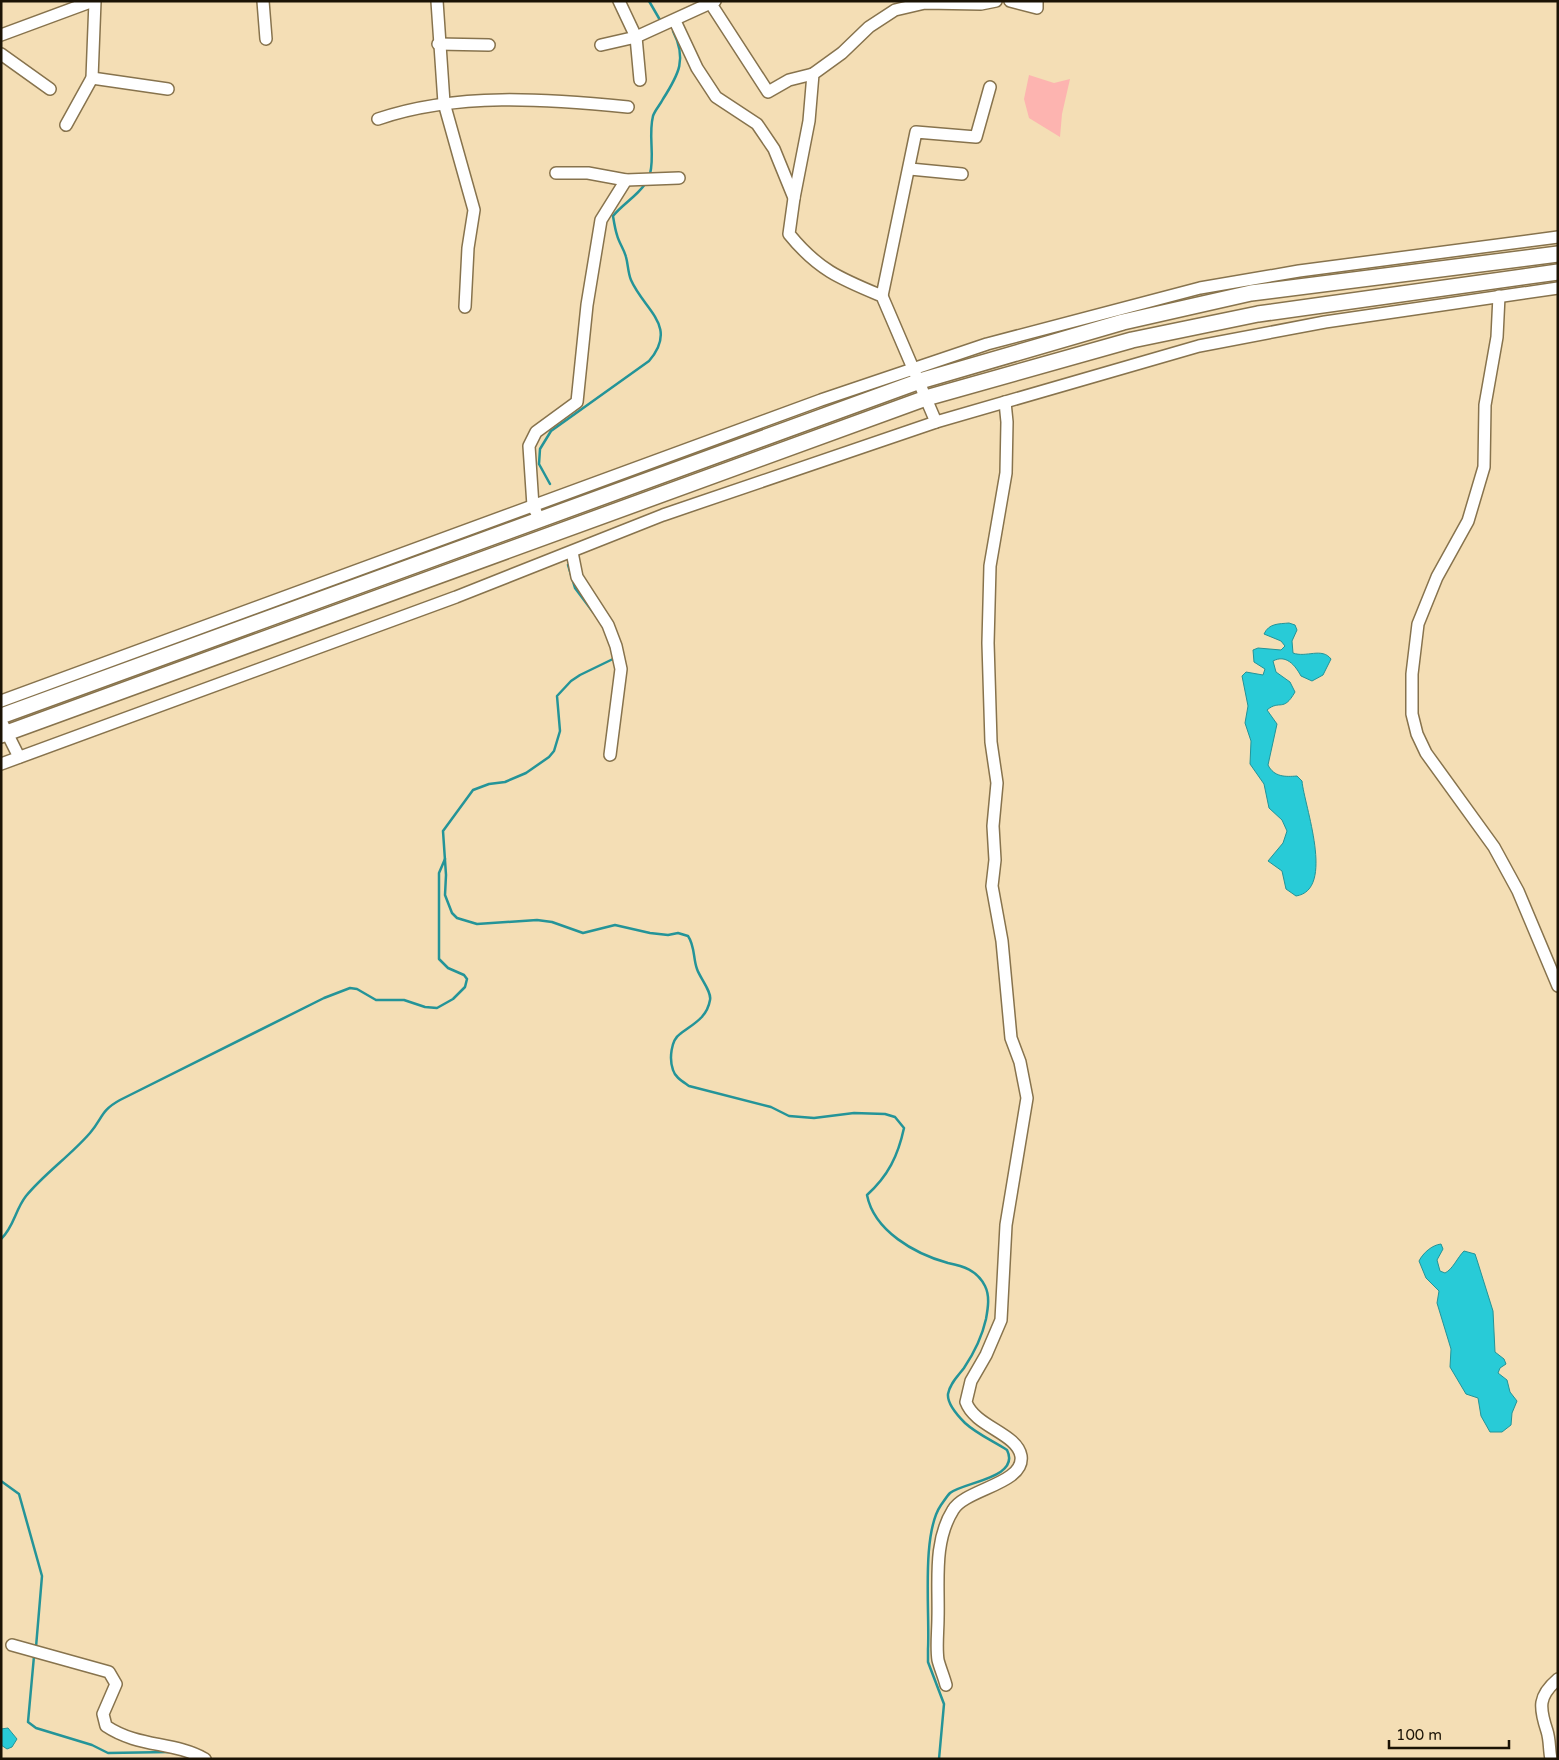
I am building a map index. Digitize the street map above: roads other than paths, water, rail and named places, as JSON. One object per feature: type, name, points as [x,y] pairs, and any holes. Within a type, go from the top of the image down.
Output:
[{"type":"main road","points":[[1,716],[449,552],[536,512],[916,374],[1123,322],[1251,293],[1558,254]]},
{"type":"main road","points":[[1499,262],[1503,278]]},
{"type":"main road","points":[[3,729],[455,570],[926,398],[1142,338],[1258,314],[1503,278],[1558,272]]},
{"type":"main road","points":[[449,552],[455,570]]},
{"type":"street","points":[[1,35],[94,1],[92,78],[66,125]]},
{"type":"street","points":[[263,1],[266,39]]},
{"type":"street","points":[[436,1],[444,103],[474,210],[468,248],[465,307]]},
{"type":"street","points":[[619,1],[636,37],[640,80]]},
{"type":"street","points":[[601,45],[636,37],[675,21],[713,2],[768,92],[789,80],[813,74],[842,53],[869,27],[895,10],[925,3],[981,4],[996,1]]},
{"type":"street","points":[[1010,1],[1036,8],[1037,1]]},
{"type":"street","points":[[675,21],[697,68],[716,96],[757,124],[774,149],[794,198]]},
{"type":"street","points":[[438,44],[489,45]]},
{"type":"street","points":[[1,54],[50,89]]},
{"type":"street","points":[[813,74],[809,121],[789,234],[806,255],[825,270],[882,296]]},
{"type":"street","points":[[92,78],[168,89]]},
{"type":"street","points":[[936,422],[882,296],[910,169],[916,132],[976,137],[990,88]]},
{"type":"street","points":[[378,120],[405,110],[444,103],[544,101],[628,107]]},
{"type":"street","points":[[910,169],[962,174]]},
{"type":"street","points":[[556,173],[588,173],[626,180],[679,178]]},
{"type":"street","points":[[1,701],[536,512],[529,446],[536,432],[577,402],[587,306],[601,220],[626,180]]},
{"type":"street","points":[[916,374],[1076,319],[1200,288],[1299,271],[1558,237]]},
{"type":"street","points":[[1,764],[456,597],[663,516],[936,422],[1199,346],[1326,322],[1558,288]]},
{"type":"street","points":[[1499,296],[1498,337],[1485,405],[1484,467],[1468,520],[1437,577],[1418,624],[1415,636],[1412,674],[1412,714],[1417,734],[1426,753],[1494,847],[1518,891],[1558,986]]},
{"type":"street","points":[[946,1685],[938,1658],[938,1572],[943,1531],[958,1502],[1005,1480],[1017,1470],[1021,1456],[1017,1446],[972,1413],[966,1402],[971,1381],[986,1355],[1001,1320],[1006,1225],[1027,1098],[1020,1062],[1011,1038],[1002,941],[992,886],[995,860],[996,783],[990,742],[988,643],[990,566],[1006,473],[1007,422],[1005,402]]},
{"type":"street","points":[[572,552],[577,577],[608,625],[616,646],[621,669],[610,755]]},
{"type":"street","points":[[3,729],[19,757]]},
{"type":"street","points":[[12,1644],[108,1672],[116,1684],[102,1714],[106,1726],[127,1738],[178,1749],[205,1759]]},
{"type":"street","points":[[1551,1759],[1548,1733],[1542,1720],[1541,1704],[1546,1689],[1558,1679]]},
{"type":"water","points":[[1289,623],[1295,625],[1297,630],[1292,641],[1293,653],[1318,653],[1331,659],[1323,675],[1312,681],[1301,676],[1290,662],[1282,659],[1273,661],[1276,672],[1290,682],[1295,692],[1284,704],[1267,710],[1277,724],[1268,765],[1277,774],[1297,776],[1302,781],[1315,845],[1316,863],[1314,879],[1308,890],[1296,896],[1286,889],[1282,871],[1268,861],[1283,843],[1287,831],[1282,820],[1269,808],[1264,784],[1250,764],[1251,741],[1245,723],[1248,706],[1242,676],[1246,672],[1263,675],[1265,669],[1254,662],[1253,650],[1258,648],[1281,650],[1285,646],[1281,641],[1264,634],[1271,626]]},
{"type":"water","points":[[1441,1244],[1443,1249],[1437,1260],[1440,1271],[1445,1273],[1448,1271],[1464,1251],[1475,1254],[1477,1260],[1493,1311],[1495,1352],[1504,1359],[1506,1364],[1500,1368],[1498,1373],[1507,1380],[1510,1392],[1517,1401],[1512,1413],[1511,1425],[1502,1432],[1490,1432],[1481,1416],[1478,1398],[1466,1394],[1450,1367],[1451,1349],[1437,1303],[1439,1291],[1426,1278],[1419,1261],[1428,1250]]},
{"type":"water","points":[[8,1728],[17,1739],[12,1747],[7,1749],[1,1745],[1,1729]]},
{"type":"waterway","points":[[649,1],[660,20]]},
{"type":"waterway","points":[[650,174],[653,116],[673,82],[679,66],[680,50],[673,31]]},
{"type":"waterway","points":[[550,484],[539,464],[540,449],[551,431],[649,361],[657,349],[661,338],[660,328],[656,319],[631,280],[613,216],[645,184]]},
{"type":"waterway","points":[[568,565],[575,588],[593,612]]},
{"type":"waterway","points":[[615,658],[580,675],[571,681],[557,696],[560,731],[554,751],[549,757],[526,773],[505,782],[489,784],[473,790],[443,831],[446,875],[445,895],[452,913],[457,918],[477,924],[537,920],[552,922],[583,933],[615,925],[650,933],[668,935],[678,933],[688,936],[692,944],[697,969],[709,993],[710,1000],[703,1016],[680,1034],[673,1045],[671,1055],[672,1066],[679,1079],[689,1086],[771,1107],[789,1116],[814,1118],[854,1113],[885,1114],[895,1117],[904,1128],[899,1148],[891,1165],[881,1180],[867,1195],[871,1208],[878,1220],[898,1239],[922,1254],[974,1272],[985,1286],[988,1294],[988,1306],[982,1332],[971,1357],[950,1386],[948,1398],[959,1417],[980,1434],[1007,1450],[1009,1459],[1006,1467],[999,1473],[950,1493],[941,1505],[935,1518],[931,1535],[928,1574],[928,1662],[944,1704],[939,1759]]},
{"type":"waterway","points":[[1,1239],[9,1229],[26,1196],[82,1141],[94,1128],[102,1115],[120,1100],[324,998],[350,988],[357,989],[376,1000],[404,1000],[425,1007],[437,1008],[453,999],[465,987],[467,979],[464,975],[448,968],[439,959],[439,873],[445,859]]},
{"type":"waterway","points":[[1,1481],[19,1494],[42,1576],[36,1647]]},
{"type":"waterway","points":[[34,1656],[28,1722],[36,1728],[92,1745],[108,1753],[169,1752]]}]
